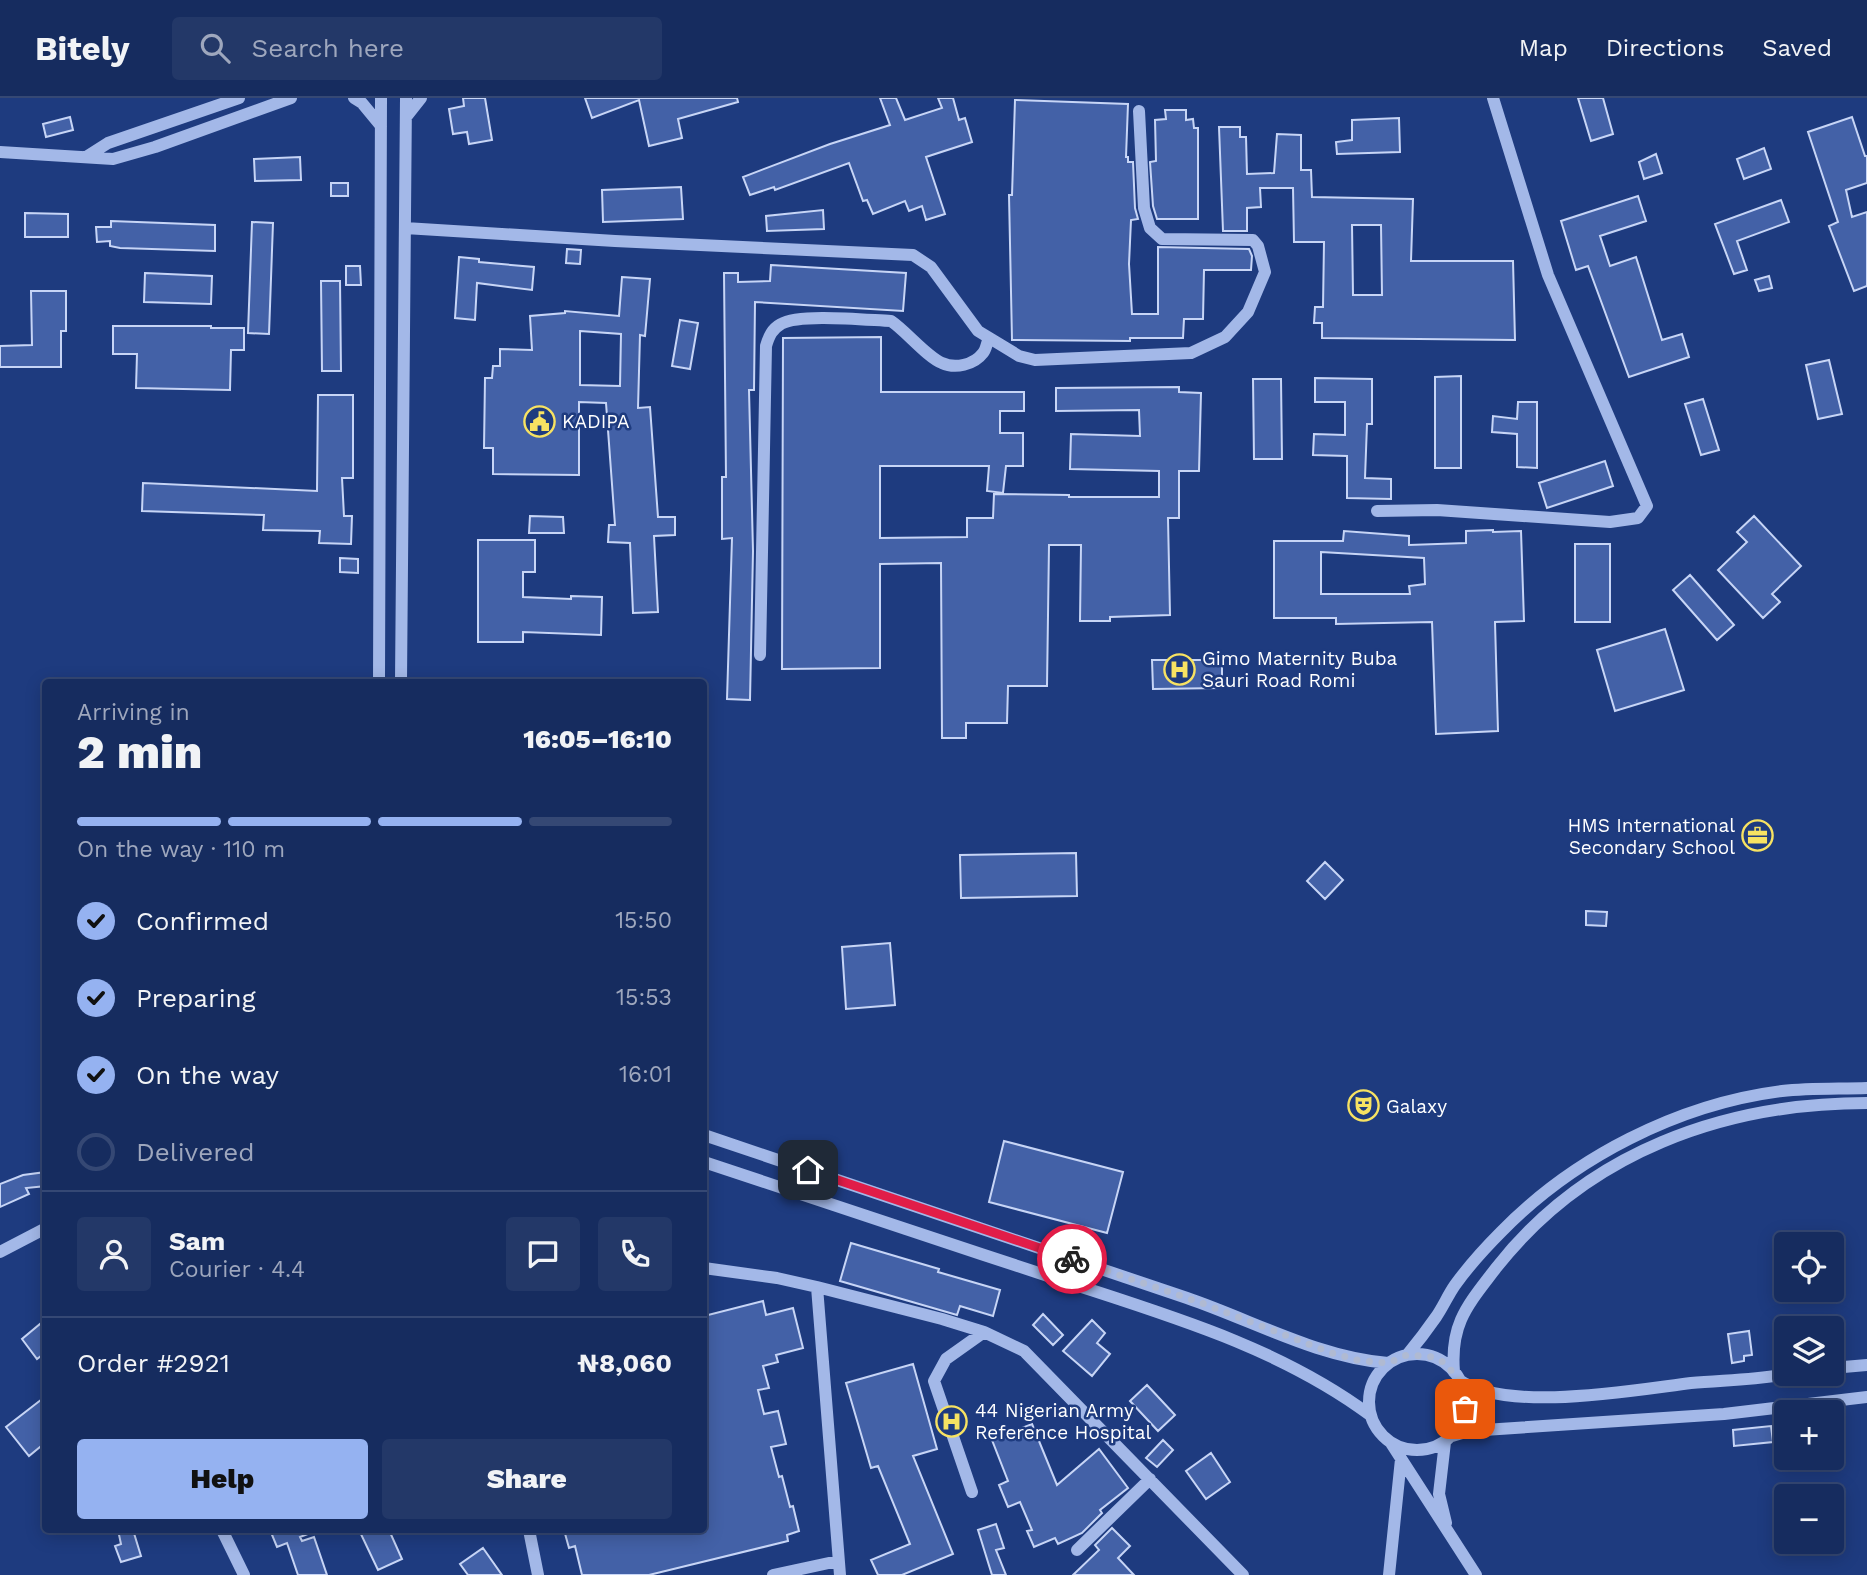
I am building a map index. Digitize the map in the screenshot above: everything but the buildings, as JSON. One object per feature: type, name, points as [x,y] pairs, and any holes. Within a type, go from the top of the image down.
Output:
[{"type":"street","points":[[86,157],[108,143],[239,98]]},
{"type":"street","points":[[0,152],[113,159],[155,147],[291,98]]},
{"type":"street","points":[[354,98],[362,103],[381,126]]},
{"type":"street","points":[[379,679],[381,98]]},
{"type":"street","points":[[401,679],[406,98]]},
{"type":"street","points":[[406,118],[421,98]]},
{"type":"street","points":[[1377,511],[1437,510],[1610,522],[1637,518],[1647,506],[1548,275],[1493,98]]},
{"type":"street","points":[[405,228],[913,255],[931,267],[978,331],[1019,356],[1035,360],[1191,353],[1225,338],[1248,312],[1265,272],[1258,246],[1253,240],[1162,239],[1150,228],[1144,208],[1139,111]]},
{"type":"street","points":[[760,655],[766,345],[770,332],[782,323],[798,318],[891,321],[940,363],[955,367],[968,363],[983,353],[989,338]]},
{"type":"street","points":[[1407,1355],[1437,1315],[1455,1284],[1501,1232],[1576,1170],[1617,1146],[1659,1125],[1740,1099],[1782,1091],[1867,1088]]},
{"type":"street","points":[[1454,1543],[1439,1494],[1448,1439],[1460,1423],[1465,1409],[1464,1394],[1453,1355],[1456,1329],[1469,1302],[1510,1251],[1547,1213],[1585,1183],[1665,1140],[1704,1125],[1786,1107],[1867,1103]]},
{"type":"street","points":[[707,1136],[1199,1302],[1319,1349],[1361,1361],[1388,1363],[1407,1355],[1433,1357],[1445,1363],[1468,1386],[1499,1393],[1572,1398],[1774,1375]]},
{"type":"street","points":[[707,1163],[1193,1324],[1302,1371],[1337,1390],[1370,1415]]},
{"type":"street","points":[[0,1252],[42,1230]]},
{"type":"street","points":[[707,1268],[777,1278],[942,1319],[984,1332],[1024,1351],[1243,1575]]},
{"type":"street","points":[[817,1287],[840,1575]]},
{"type":"street","points":[[972,1492],[934,1381],[946,1359],[984,1332]]},
{"type":"street","points":[[1388,1363],[1374,1381],[1368,1403],[1370,1415],[1476,1575]]},
{"type":"street","points":[[1844,1367],[1867,1365]]},
{"type":"street","points":[[1391,1443],[1418,1451],[1432,1448],[1469,1431],[1724,1413],[1867,1397]]},
{"type":"street","points":[[1389,1575],[1401,1459]]},
{"type":"street","points":[[1077,1550],[1150,1479]]},
{"type":"street","points":[[223,1533],[244,1575]]},
{"type":"street","points":[[529,1533],[538,1575]]},
{"type":"street","points":[[773,1575],[838,1561]]},
{"type":"way so far","points":[[1072,1259],[1199,1302],[1306,1345],[1361,1361],[1388,1363],[1407,1355],[1420,1354],[1433,1357],[1445,1363],[1459,1380],[1465,1409]]},
{"type":"place","name":"KADIPA","points":[[539,421]]},
{"type":"place","name":"Gimo Maternity Buba Sauri Road Romi","points":[[1179,669]]},
{"type":"place","name":"HMS International Secondary School","points":[[1758,836]]},
{"type":"place","name":"Galaxy","points":[[1363,1106]]},
{"type":"place","name":"44 Nigerian Army Reference Hospital","points":[[952,1421]]},
{"type":"route","points":[[808,1170],[1072,1259]]}]
